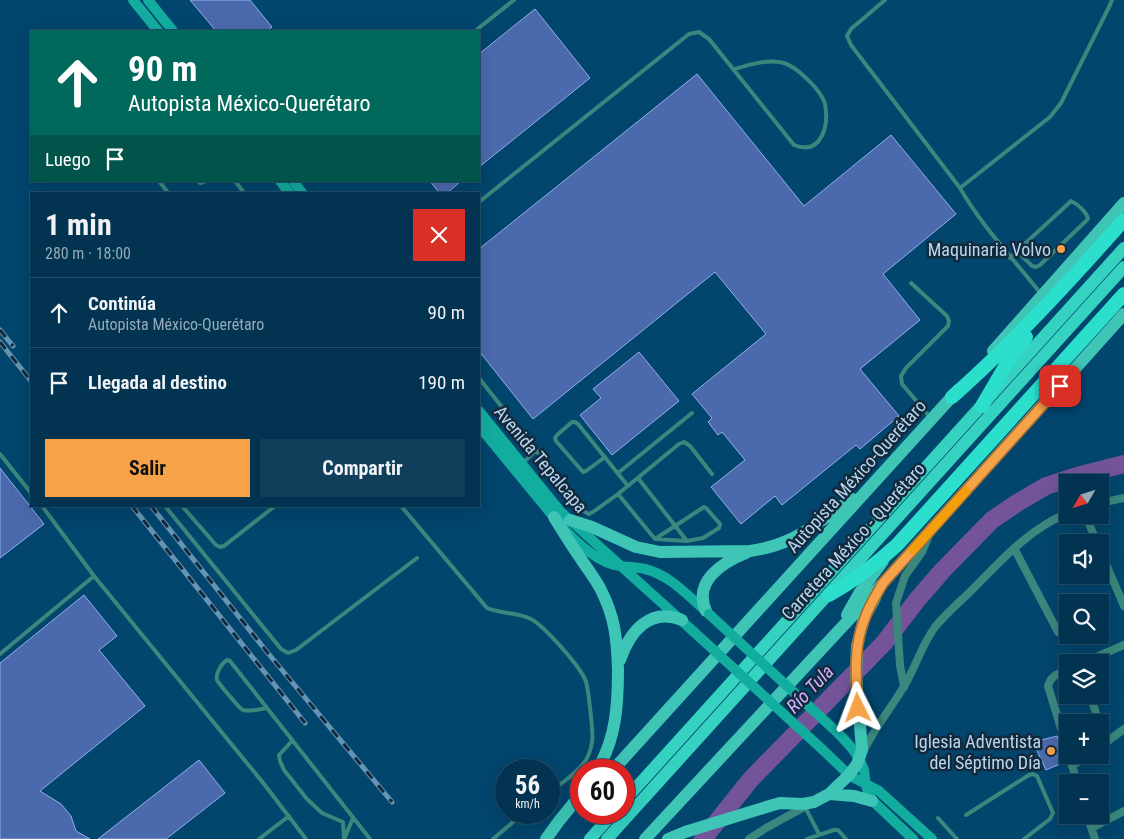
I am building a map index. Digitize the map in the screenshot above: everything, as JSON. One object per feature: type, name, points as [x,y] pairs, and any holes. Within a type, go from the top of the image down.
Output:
[{"type":"highway","points":[[952,396],[1014,339],[1124,220]]},
{"type":"highway","name":"Carretera México - Querétaro","points":[[635,789],[1124,248]]},
{"type":"highway","name":"Carretera México - Querétaro","points":[[607,839],[1124,267]]},
{"type":"highway","points":[[982,406],[1014,353],[1064,286]]},
{"type":"highway","points":[[829,595],[870,569],[910,532],[1124,294]]},
{"type":"highway","points":[[590,839],[603,824]]},
{"type":"main road","points":[[133,0],[157,30]]},
{"type":"main road","points":[[148,0],[172,30]]},
{"type":"main road","points":[[286,182],[300,192]]},
{"type":"main road","name":"Autopista México-Querétaro","points":[[623,759],[1124,203]]},
{"type":"main road","points":[[645,839],[883,583],[1124,314]]},
{"type":"main road","name":"Avenida Tepalcapa","points":[[480,412],[560,511],[682,620],[849,775],[878,791],[932,839]]},
{"type":"main road","name":"Avenida Tepalcapa","points":[[480,427],[554,517],[593,555],[607,563],[645,569],[664,577],[679,588],[839,734],[859,758]]},
{"type":"main road","points":[[570,520],[592,527],[628,544],[648,550],[660,552],[750,551],[777,545],[795,537],[868,488]]},
{"type":"main road","points":[[554,517],[594,578],[606,601],[616,632],[618,692],[615,723],[610,743],[602,759]]},
{"type":"main road","points":[[837,632],[860,592],[893,549]]},
{"type":"main road","points":[[707,613],[703,606],[702,595],[704,585],[709,577],[732,560],[750,551]]},
{"type":"main road","points":[[668,839],[780,803],[809,804],[829,794],[849,775],[857,764],[862,750],[856,676],[857,646],[864,618],[883,583]]},
{"type":"main road","points":[[618,670],[627,643],[642,624],[663,616],[682,620]]},
{"type":"main road","points":[[859,758],[872,801],[913,839]]},
{"type":"main road","points":[[829,794],[854,796],[872,801]]},
{"type":"main road","points":[[546,839],[570,807]]},
{"type":"main road","points":[[551,839],[570,817]]},
{"type":"street","points":[[1109,501],[1124,498]]},
{"type":"street","points":[[859,758],[872,734],[904,687],[920,652],[936,626],[1014,548],[1037,529],[1059,517]]},
{"type":"street","points":[[904,687],[900,665],[896,603],[905,576],[922,552],[932,529]]},
{"type":"street","points":[[1014,548],[1058,632]]},
{"type":"street","points":[[1109,571],[1124,606]]},
{"type":"street","points":[[1103,654],[1124,645]]},
{"type":"street","points":[[1059,674],[1049,680],[1048,686],[1059,722]]},
{"type":"street","points":[[1109,740],[1124,729]]},
{"type":"street","points":[[1074,774],[1072,766],[1075,764]]},
{"type":"street","points":[[749,839],[809,804]]},
{"type":"street","points":[[1092,828],[1124,811]]},
{"type":"street","points":[[1090,824],[1095,839]]},
{"type":"lane","points":[[476,30],[514,0]]},
{"type":"lane","points":[[885,0],[851,29],[847,36],[850,45],[960,188],[973,210],[1042,296]]},
{"type":"lane","points":[[960,188],[1050,117],[1061,103],[1112,0]]},
{"type":"lane","points":[[480,201],[689,34],[699,32],[710,38],[794,144],[803,148],[814,146],[824,134],[827,120],[824,102],[814,86],[801,73],[786,63],[770,62],[755,63],[735,69]]},
{"type":"lane","points":[[160,182],[167,192]]},
{"type":"lane","points":[[236,182],[243,192]]},
{"type":"lane","points":[[1010,258],[1017,251],[1069,202],[1075,202],[1087,214],[1087,220],[1040,265],[1032,266],[1017,251]]},
{"type":"lane","points":[[911,284],[947,316],[949,321],[948,326],[906,368],[901,376],[902,384],[931,419]]},
{"type":"lane","points":[[480,379],[585,512],[589,514],[618,494],[679,444],[684,442],[690,446],[712,474]]},
{"type":"lane","points":[[618,473],[692,413]]},
{"type":"lane","points":[[605,458],[583,472],[555,438],[572,422],[575,422],[618,473],[628,486]]},
{"type":"lane","points":[[522,464],[536,450]]},
{"type":"lane","points":[[0,454],[30,492]]},
{"type":"lane","points":[[638,478],[687,541]]},
{"type":"lane","points":[[618,494],[655,539],[687,541],[703,538],[719,528],[720,524],[704,507],[655,539]]},
{"type":"lane","points":[[43,507],[94,576],[306,839]]},
{"type":"lane","points":[[166,507],[281,649],[288,653],[296,650],[417,558]]},
{"type":"lane","points":[[183,507],[216,545],[220,547],[224,546],[274,507]]},
{"type":"lane","points":[[402,507],[487,608],[532,619],[580,669],[586,682],[593,741],[586,759],[580,767],[560,784]]},
{"type":"lane","points":[[0,654],[94,576]]},
{"type":"lane","points":[[267,708],[244,710],[239,708],[217,680],[217,674],[224,661],[230,661],[267,708],[292,741],[370,839]]},
{"type":"lane","points":[[292,741],[279,755],[284,770],[322,813],[343,822],[344,839]]},
{"type":"lane","points":[[966,815],[1033,774],[1037,776],[1053,813],[1050,819],[1024,839]]},
{"type":"lane","points":[[809,804],[819,834]]},
{"type":"lane","points":[[259,839],[289,816]]},
{"type":"lane","points":[[344,839],[353,818]]},
{"type":"lane","points":[[938,818],[957,839]]},
{"type":"lane","points":[[493,839],[511,824]]},
{"type":"lane","points":[[807,839],[834,830],[838,830],[846,839]]},
{"type":"building","points":[[190,0],[250,0],[272,27],[268,30],[215,30]]},
{"type":"building","points":[[535,9],[590,78],[480,166],[480,53]]},
{"type":"building","points":[[697,74],[804,206],[891,135],[956,214],[883,274],[920,320],[860,369],[899,416],[860,449],[856,445],[782,505],[775,496],[741,524],[711,487],[745,460],[722,432],[718,435],[708,422],[712,418],[692,394],[766,334],[715,272],[533,419],[480,352],[480,248]]},
{"type":"building","points":[[431,182],[460,182],[448,192],[438,192]]},
{"type":"building","points":[[639,352],[679,401],[612,455],[580,415],[601,398],[593,389]]},
{"type":"building","points":[[0,468],[44,524],[0,558]]},
{"type":"building","points":[[84,595],[117,636],[99,650],[145,706],[40,791],[61,804],[71,816],[76,831],[90,839],[0,839],[0,663]]},
{"type":"building","name":"Iglesia Adventista del Séptimo Día","points":[[1057,736],[1060,764],[1046,770],[1033,742]]},
{"type":"building","points":[[199,760],[225,793],[166,839],[98,839]]},
{"type":"waterway","name":"Río Tula","points":[[703,839],[751,779],[884,643],[942,571],[992,520],[1046,486],[1124,464]]},
{"type":"railway","points":[[0,330],[13,346]]},
{"type":"railway","points":[[0,342],[30,380]]},
{"type":"railway","points":[[133,507],[305,723]]},
{"type":"railway","points":[[152,507],[267,652],[392,802]]},
{"type":"slow traffic","points":[[913,550],[966,491]]},
{"type":"place","name":"Maquinaria Volvo","points":[[1061,249]]},
{"type":"place","name":"Iglesia Adventista del Séptimo Día","points":[[1051,751]]},
{"type":"route","points":[[858,708],[857,646],[864,618],[883,583],[1060,386]]}]
